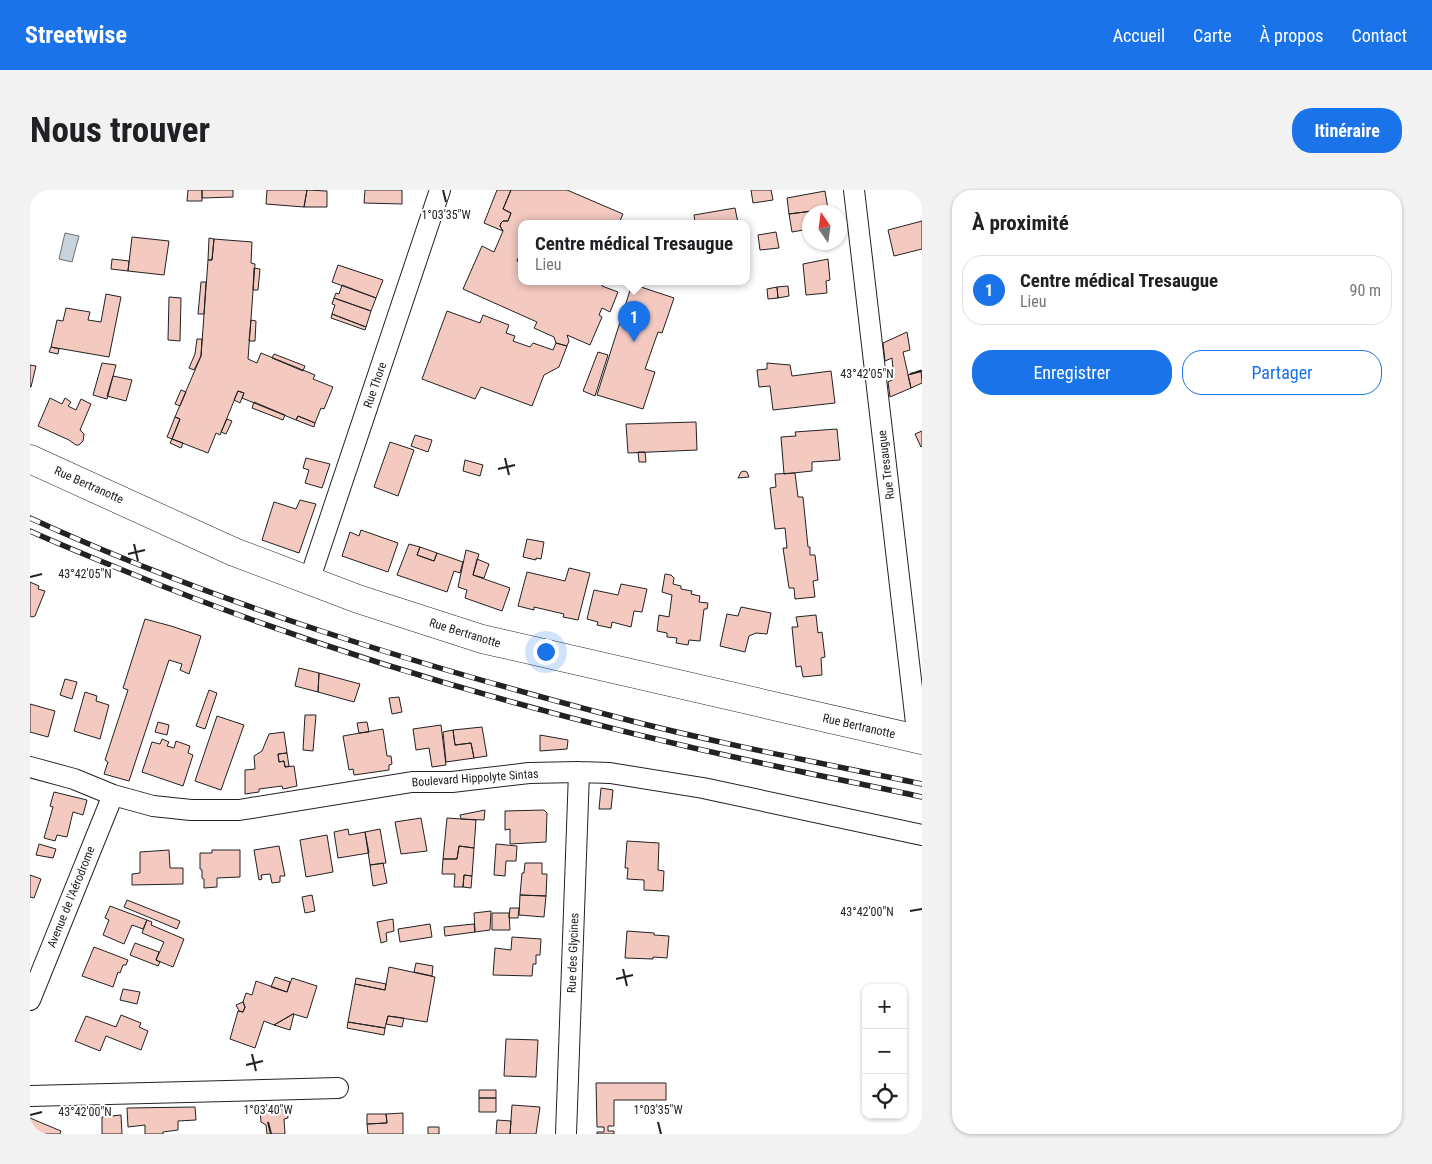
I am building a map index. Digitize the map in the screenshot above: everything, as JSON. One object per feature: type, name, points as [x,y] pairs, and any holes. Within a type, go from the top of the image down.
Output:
[{"type":"street","name":"Rue Thore","points":[[309,581],[440,190]]},
{"type":"street","name":"Rue Tresaugue","points":[[854,190],[920,740]]},
{"type":"street","name":"Rue Bertranotte","points":[[30,459],[234,552],[358,599],[482,639],[920,740]]},
{"type":"street","name":"Boulevard Hippolyte Sintas","points":[[30,767],[74,779],[114,795],[153,806],[191,810],[239,810],[412,782],[452,782],[529,773],[610,773],[703,788],[922,835]]},
{"type":"street","name":"Rue des Glycines","points":[[566,1134],[580,772]]},
{"type":"street","name":"Avenue de l'Aérodrome","points":[[30,1000],[114,795]]},
{"type":"street","points":[[30,1096],[338,1088]]},
{"type":"shaded area","points":[[65,233],[79,236],[72,262],[59,259]]},
{"type":"building","points":[[188,190],[202,190],[202,201],[187,201]]},
{"type":"building","points":[[202,190],[233,190],[233,197],[202,198]]},
{"type":"building","points":[[267,190],[307,190],[304,207],[266,204]]},
{"type":"building","points":[[307,190],[327,191],[327,207],[304,207]]},
{"type":"building","points":[[365,190],[402,190],[402,204],[364,203]]},
{"type":"building","points":[[497,190],[511,190],[503,209],[511,213],[508,221],[501,223],[500,226],[503,231],[484,223]]},
{"type":"building","points":[[511,190],[567,190],[623,214],[620,220],[518,220],[518,285],[602,285],[618,292],[610,312],[602,308],[599,315],[602,317],[590,345],[567,335],[569,341],[567,346],[556,343],[554,337],[534,328],[537,322],[463,289],[482,246],[494,252],[503,231],[500,226],[501,223],[508,221],[511,213],[503,209]]},
{"type":"building","points":[[751,190],[771,190],[773,200],[753,203]]},
{"type":"building","points":[[825,191],[827,205],[802,205],[802,212],[789,214],[787,198]]},
{"type":"building","points":[[735,208],[737,220],[695,220],[694,215]]},
{"type":"building","points":[[802,212],[802,230],[792,232],[789,214]]},
{"type":"building","points":[[922,221],[922,249],[894,256],[888,230]]},
{"type":"building","points":[[776,232],[779,248],[760,250],[758,235]]},
{"type":"building","points":[[132,237],[169,241],[164,275],[128,271]]},
{"type":"building","points":[[209,238],[214,239],[212,260],[208,260]]},
{"type":"building","points":[[214,239],[252,242],[251,263],[255,264],[248,359],[257,363],[261,353],[315,375],[313,379],[333,387],[324,409],[321,408],[315,423],[298,416],[296,420],[242,398],[244,393],[238,391],[220,435],[216,433],[208,453],[172,439],[180,419],[175,417],[201,356],[208,260],[212,260]]},
{"type":"building","points":[[112,259],[129,261],[128,271],[111,269]]},
{"type":"building","points":[[828,259],[830,280],[826,281],[827,293],[806,295],[803,264]]},
{"type":"building","points":[[338,265],[383,280],[376,298],[332,282]]},
{"type":"building","points":[[254,268],[260,269],[258,290],[253,290]]},
{"type":"building","points":[[201,282],[206,282],[204,314],[198,314]]},
{"type":"building","points":[[342,285],[376,298],[371,311],[334,298],[336,293],[339,294]]},
{"type":"building","points":[[632,285],[674,298],[662,333],[658,332],[645,369],[655,372],[643,409],[597,395]]},
{"type":"building","points":[[788,286],[789,296],[778,298],[777,287]]},
{"type":"building","points":[[777,287],[778,298],[768,299],[767,289]]},
{"type":"building","points":[[106,294],[121,297],[109,357],[51,347],[57,320],[63,321],[66,308],[90,312],[88,320],[101,322]]},
{"type":"building","points":[[169,297],[181,298],[180,341],[168,340]]},
{"type":"building","points":[[334,298],[371,311],[366,327],[332,314],[335,305],[332,304]]},
{"type":"building","points":[[447,311],[480,323],[483,315],[509,325],[506,333],[515,336],[513,341],[530,347],[533,343],[553,350],[556,343],[567,346],[559,367],[544,375],[532,406],[481,387],[475,399],[422,379]]},
{"type":"building","points":[[332,314],[366,327],[365,330],[331,318]]},
{"type":"building","points":[[251,320],[256,321],[255,341],[249,341]]},
{"type":"building","points":[[907,332],[910,350],[903,352],[911,388],[890,397],[888,382],[894,379],[892,358],[885,361],[883,343]]},
{"type":"building","points":[[197,339],[202,339],[201,356],[194,370],[189,368],[195,354]]},
{"type":"building","points":[[51,347],[59,349],[58,354],[49,352]]},
{"type":"building","points":[[598,352],[608,355],[595,396],[583,391]]},
{"type":"building","points":[[274,354],[305,366],[303,371],[272,358]]},
{"type":"building","points":[[102,363],[116,365],[107,399],[93,395]]},
{"type":"building","points":[[767,363],[790,365],[792,376],[831,371],[835,403],[773,410],[770,386],[759,387],[757,370],[767,369]]},
{"type":"building","points":[[30,365],[36,366],[31,387],[30,387]]},
{"type":"building","points":[[921,370],[922,383],[911,388],[908,375]]},
{"type":"building","points":[[113,376],[132,380],[126,401],[107,396]]},
{"type":"building","points":[[181,390],[186,392],[180,406],[175,404]]},
{"type":"building","points":[[238,391],[244,393],[240,403],[234,400]]},
{"type":"building","points":[[50,398],[62,404],[65,398],[71,402],[68,406],[76,410],[81,399],[91,404],[80,430],[84,434],[83,441],[79,445],[38,426]]},
{"type":"building","points":[[254,402],[285,415],[283,420],[252,408]]},
{"type":"building","points":[[298,416],[315,423],[314,427],[296,420]]},
{"type":"building","points":[[175,417],[180,419],[172,439],[167,437]]},
{"type":"building","points":[[227,419],[232,421],[226,434],[221,432]]},
{"type":"building","points":[[696,422],[697,450],[628,453],[626,424]]},
{"type":"building","points":[[837,429],[840,460],[812,462],[812,471],[784,474],[781,437],[796,436],[795,432]]},
{"type":"building","points":[[922,431],[922,446],[921,447],[915,434]]},
{"type":"building","points":[[415,435],[432,440],[428,452],[411,446]]},
{"type":"building","points":[[172,439],[183,443],[181,448],[170,443]]},
{"type":"building","points":[[390,442],[414,450],[398,496],[374,487]]},
{"type":"building","points":[[638,452],[645,452],[646,462],[639,462]]},
{"type":"building","points":[[306,458],[330,464],[322,488],[305,483],[309,470],[303,468]]},
{"type":"building","points":[[465,460],[483,465],[480,476],[463,471]]},
{"type":"building","points":[[741,472],[747,472],[749,477],[738,478]]},
{"type":"building","points":[[795,473],[798,497],[803,497],[808,547],[810,547],[810,555],[815,555],[818,580],[813,581],[815,597],[795,599],[794,588],[789,588],[783,548],[787,548],[785,528],[775,529],[770,488],[776,487],[775,474]]},
{"type":"building","points":[[300,500],[316,504],[299,553],[262,540],[274,502],[296,509]]},
{"type":"building","points":[[361,530],[398,543],[388,572],[342,556],[350,532],[359,536]]},
{"type":"building","points":[[527,539],[544,542],[541,559],[536,558],[536,560],[523,557]]},
{"type":"building","points":[[409,544],[420,547],[417,555],[434,561],[437,553],[463,562],[460,573],[454,571],[447,592],[397,575]]},
{"type":"building","points":[[420,547],[437,553],[434,561],[417,555]]},
{"type":"building","points":[[466,550],[479,554],[473,575],[510,588],[502,611],[465,598],[467,590],[458,587]]},
{"type":"building","points":[[477,559],[489,564],[484,578],[473,575]]},
{"type":"building","points":[[569,568],[590,573],[578,620],[563,617],[564,614],[534,607],[534,610],[518,606],[527,572],[565,581]]},
{"type":"building","points":[[665,574],[671,575],[674,578],[673,584],[681,586],[681,589],[692,591],[691,594],[700,596],[699,602],[708,603],[707,609],[704,609],[700,641],[689,640],[688,645],[676,643],[677,638],[667,637],[667,633],[657,631],[659,615],[669,617],[672,595],[662,592]]},
{"type":"building","points":[[30,582],[39,586],[38,589],[45,591],[35,616],[32,617],[30,616]]},
{"type":"building","points":[[621,584],[647,589],[642,612],[634,611],[631,627],[612,622],[611,628],[597,625],[598,622],[587,619],[594,590],[618,595]]},
{"type":"building","points":[[741,607],[771,613],[767,634],[756,633],[749,636],[745,652],[720,646],[727,614],[738,616]]},
{"type":"building","points":[[816,615],[818,633],[822,632],[825,657],[821,658],[822,675],[803,677],[801,666],[796,667],[792,627],[798,627],[796,617]]},
{"type":"building","points":[[145,619],[201,636],[189,674],[180,670],[182,664],[169,660],[129,781],[104,774],[108,762],[105,760],[128,690],[123,688]]},
{"type":"building","points":[[299,668],[319,673],[318,692],[295,686]]},
{"type":"building","points":[[319,673],[360,684],[354,702],[318,692]]},
{"type":"building","points":[[65,679],[77,682],[72,699],[60,695]]},
{"type":"building","points":[[209,690],[217,693],[205,729],[196,726]]},
{"type":"building","points":[[85,692],[97,696],[96,701],[109,705],[100,739],[74,731]]},
{"type":"building","points":[[399,697],[402,712],[392,714],[389,698]]},
{"type":"building","points":[[30,704],[55,711],[48,737],[30,732]]},
{"type":"building","points":[[305,715],[316,715],[313,751],[303,750]]},
{"type":"building","points":[[217,716],[244,725],[221,790],[195,781]]},
{"type":"building","points":[[158,722],[169,725],[167,735],[155,732]]},
{"type":"building","points":[[367,722],[369,732],[359,733],[357,723]]},
{"type":"building","points":[[441,725],[446,765],[432,767],[429,748],[416,750],[413,729]]},
{"type":"building","points":[[482,727],[487,756],[474,758],[471,743],[455,745],[453,730]]},
{"type":"building","points":[[383,729],[387,756],[391,756],[392,764],[389,765],[389,770],[354,775],[353,769],[349,770],[343,736]]},
{"type":"building","points":[[453,730],[455,745],[471,743],[474,758],[446,762],[443,732]]},
{"type":"building","points":[[284,732],[287,753],[278,754],[279,762],[284,761],[285,767],[294,766],[297,786],[283,789],[282,786],[259,789],[259,792],[245,794],[245,770],[255,769],[254,756],[262,751],[269,734]]},
{"type":"building","points":[[540,735],[568,740],[567,749],[540,751]]},
{"type":"building","points":[[162,739],[169,742],[167,746],[174,748],[176,741],[190,746],[188,753],[193,755],[183,786],[142,772],[152,742],[160,744]]},
{"type":"building","points":[[287,753],[289,766],[285,767],[284,761],[279,762],[278,754]]},
{"type":"building","points":[[601,788],[613,790],[611,809],[599,809]]},
{"type":"building","points":[[54,792],[87,800],[83,815],[73,812],[67,837],[57,835],[55,841],[44,838],[53,807],[50,806]]},
{"type":"building","points":[[485,810],[484,820],[461,819],[460,815]]},
{"type":"building","points":[[544,810],[547,813],[546,842],[510,844],[510,829],[505,830],[505,811]]},
{"type":"building","points":[[421,818],[427,851],[401,854],[395,822]]},
{"type":"building","points":[[447,818],[476,820],[474,848],[459,846],[457,859],[443,859]]},
{"type":"building","points":[[348,829],[349,835],[365,832],[369,853],[338,858],[334,832]]},
{"type":"building","points":[[380,829],[386,863],[370,865],[365,832]]},
{"type":"building","points":[[327,835],[333,872],[306,877],[300,840]]},
{"type":"building","points":[[627,841],[659,843],[658,870],[664,871],[663,891],[644,890],[644,880],[627,879],[628,868],[625,868]]},
{"type":"building","points":[[39,844],[56,849],[53,858],[36,855]]},
{"type":"building","points":[[496,844],[517,846],[516,861],[506,861],[505,876],[494,875]]},
{"type":"building","points":[[279,846],[285,876],[280,876],[280,882],[272,883],[270,874],[261,875],[262,879],[259,880],[254,850]]},
{"type":"building","points":[[459,846],[474,848],[472,876],[464,875],[463,887],[454,887],[455,874],[442,874],[443,859],[457,859]]},
{"type":"building","points":[[169,850],[170,868],[183,868],[183,884],[132,885],[132,874],[140,873],[140,852]]},
{"type":"building","points":[[212,850],[240,850],[240,877],[217,878],[217,887],[204,888],[204,879],[200,869],[200,853],[212,853]]},
{"type":"building","points":[[383,863],[387,883],[373,886],[370,865]]},
{"type":"building","points":[[525,863],[542,863],[542,874],[547,874],[546,896],[520,895]]},
{"type":"building","points":[[30,875],[41,879],[34,898],[30,897]]},
{"type":"building","points":[[464,875],[472,876],[471,888],[463,887]]},
{"type":"building","points":[[312,895],[315,911],[305,913],[302,897]]},
{"type":"building","points":[[520,895],[546,896],[544,917],[519,915]]},
{"type":"building","points":[[127,900],[180,921],[177,929],[124,907]]},
{"type":"building","points":[[110,906],[147,920],[143,929],[132,925],[124,944],[103,935],[109,920],[105,918]]},
{"type":"building","points":[[510,908],[519,908],[518,918],[509,918]]},
{"type":"building","points":[[491,911],[490,930],[475,932],[474,913]]},
{"type":"building","points":[[492,913],[509,913],[510,930],[492,930]]},
{"type":"building","points":[[393,919],[394,931],[386,933],[387,941],[381,943],[377,922]]},
{"type":"building","points":[[147,920],[152,922],[151,925],[184,939],[173,967],[156,960],[164,942],[142,933]]},
{"type":"building","points":[[430,924],[432,937],[400,942],[398,929]]},
{"type":"building","points":[[474,924],[475,932],[445,936],[444,927]]},
{"type":"building","points":[[627,931],[669,936],[667,958],[625,958]]},
{"type":"building","points":[[512,937],[541,939],[540,955],[536,955],[536,964],[533,964],[532,976],[493,975],[495,948],[511,950]]},
{"type":"building","points":[[135,943],[159,952],[156,960],[160,962],[158,966],[130,955]]},
{"type":"building","points":[[94,947],[128,960],[126,965],[123,965],[120,973],[118,972],[113,987],[82,976]]},
{"type":"building","points":[[416,963],[433,966],[432,976],[414,972]]},
{"type":"building","points":[[389,967],[435,977],[427,1022],[388,1016],[385,1028],[348,1022],[355,984],[385,990]]},
{"type":"building","points":[[275,977],[290,982],[287,992],[271,987]]},
{"type":"building","points":[[292,978],[317,986],[307,1018],[293,1014],[274,1025],[264,1021],[255,1048],[230,1039],[238,1011],[243,1012],[245,1007],[243,1002],[246,993],[252,995],[256,981],[287,992]]},
{"type":"building","points":[[356,978],[386,984],[385,990],[355,984]]},
{"type":"building","points":[[123,989],[140,992],[137,1004],[120,1000]]},
{"type":"building","points":[[243,1002],[245,1007],[243,1012],[239,1011],[236,1005]]},
{"type":"building","points":[[293,1014],[290,1030],[274,1025]]},
{"type":"building","points":[[121,1015],[141,1023],[139,1027],[148,1031],[141,1050],[106,1036],[100,1051],[75,1041],[86,1016],[116,1027]]},
{"type":"building","points":[[388,1016],[404,1018],[402,1027],[386,1024]]},
{"type":"building","points":[[348,1022],[385,1028],[384,1035],[347,1028]]},
{"type":"building","points":[[506,1039],[538,1040],[536,1077],[504,1076]]},
{"type":"building","points":[[596,1083],[666,1083],[666,1100],[614,1100],[614,1126],[608,1126],[608,1131],[614,1131],[614,1134],[597,1134],[597,1132],[604,1132],[604,1127],[597,1127]]},
{"type":"building","points":[[479,1090],[496,1090],[496,1098],[479,1098]]},
{"type":"building","points":[[479,1098],[496,1098],[496,1112],[479,1112]]},
{"type":"building","points":[[512,1105],[540,1107],[536,1134],[510,1134]]},
{"type":"building","points":[[195,1107],[196,1120],[178,1121],[178,1130],[163,1132],[163,1134],[145,1134],[145,1125],[128,1127],[127,1108]]},
{"type":"building","points":[[287,1109],[288,1118],[284,1119],[285,1134],[267,1134],[266,1125],[261,1122],[260,1110]]},
{"type":"building","points":[[403,1113],[403,1134],[368,1134],[367,1124],[387,1123],[386,1114]]},
{"type":"building","points":[[367,1114],[386,1114],[387,1123],[367,1124]]},
{"type":"building","points":[[121,1115],[122,1134],[102,1134],[102,1117]]},
{"type":"building","points":[[30,1118],[61,1131],[60,1134],[30,1134]]},
{"type":"building","points":[[497,1120],[511,1121],[510,1134],[496,1134]]},
{"type":"building","points":[[428,1127],[439,1127],[439,1134],[428,1134]]},
{"type":"railway","points":[[30,518],[173,578],[320,631],[395,655],[620,718],[771,753],[922,784]]},
{"type":"railway","points":[[30,531],[204,602],[284,631],[446,683],[610,728],[692,748],[922,797]]},
{"type":"place","name":"Centre médical Tresaugue","points":[[634,342]]}]
